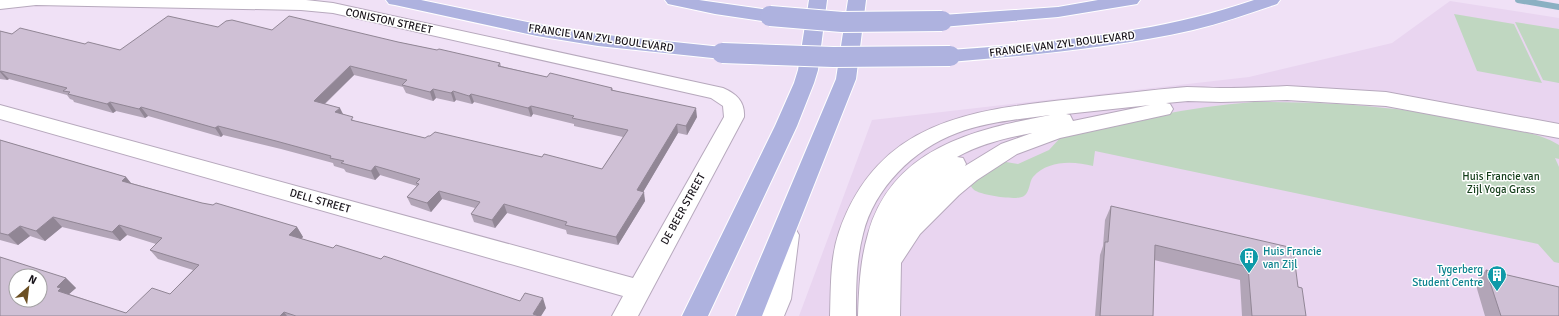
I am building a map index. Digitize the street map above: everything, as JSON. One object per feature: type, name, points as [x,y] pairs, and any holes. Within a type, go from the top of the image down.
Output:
[{"type":"main road","name":"FRANCIE VAN ZYL BOULEVARD","points":[[395,0],[537,30],[598,40],[722,53],[833,58],[950,56],[1083,43],[1148,33],[1205,21],[1271,0]]},
{"type":"main road","points":[[674,0],[715,9],[770,16],[842,22],[942,21],[1058,12],[1131,0]]},
{"type":"main road","points":[[695,316],[786,126],[804,83],[808,70],[818,0]]},
{"type":"main road","points":[[749,316],[788,224],[846,79],[857,0]]},
{"type":"street","points":[[0,4],[34,0]]},
{"type":"street","name":"CONISTON STREET","points":[[38,0],[301,5],[333,8],[716,93],[727,97],[732,101]]},
{"type":"street","points":[[843,316],[844,272],[851,233],[860,211],[874,185],[899,158],[920,143],[949,128],[979,119],[1026,111],[1188,94],[1220,95],[1287,93],[1386,99],[1559,131]]},
{"type":"street","points":[[858,316],[857,305],[859,272],[865,235],[879,201],[894,180],[930,150],[970,131],[1004,123],[1188,94]]},
{"type":"street","points":[[871,316],[872,278],[876,250],[889,208],[902,188],[940,156],[973,140],[1188,94]]},
{"type":"street","points":[[887,316],[889,262],[912,228],[950,189],[970,174],[1009,149],[1066,129],[1185,105],[1220,95]]},
{"type":"street","name":"DE BEER STREET","points":[[625,316],[734,117],[735,108],[732,101]]},
{"type":"street","name":"DELL STREET","points":[[0,112],[639,290]]},
{"type":"street","points":[[771,316],[778,299],[788,224]]},
{"type":"shaded area","points":[[1450,1],[1559,18],[1559,316],[799,316],[872,120],[1249,77],[1392,43]]},
{"type":"green space","points":[[1454,14],[1514,24],[1542,83],[1477,71]]},
{"type":"green space","points":[[1515,22],[1559,29],[1559,83],[1543,80]]},
{"type":"green space","name":"Huis Francie van Zijl Yoga Grass","points":[[1254,102],[1336,104],[1398,109],[1524,132],[1542,137],[1559,145],[1559,159],[1555,158],[1559,167],[1559,263],[1554,262],[1538,244],[1095,151],[1093,166],[1077,163],[1061,163],[1046,167],[1039,171],[1033,177],[1024,196],[1008,198],[980,193],[973,189],[969,184],[1000,161],[1018,164],[1049,150],[1061,137],[1157,115],[1205,107]]},
{"type":"building","points":[[168,16],[218,27],[226,21],[232,20],[272,30],[289,16],[398,42],[437,50],[439,49],[500,63],[498,66],[547,77],[550,73],[612,88],[611,90],[696,108],[686,126],[677,124],[637,190],[644,192],[616,237],[565,225],[567,222],[504,204],[492,220],[471,214],[480,202],[439,191],[427,203],[407,197],[419,184],[416,183],[420,179],[375,166],[371,171],[341,163],[344,161],[330,158],[331,156],[218,126],[215,128],[141,107],[139,109],[110,102],[107,104],[68,94],[70,92],[63,91],[67,88],[1,71],[0,72],[0,31],[12,34],[20,28],[85,44],[88,42],[120,50]],"holes":[[[350,66],[407,80],[402,85],[430,92],[433,89],[451,93],[453,91],[469,96],[471,94],[528,108],[531,106],[574,116],[572,118],[628,130],[602,169],[544,154],[542,157],[435,132],[425,138],[351,120],[353,117],[335,112],[340,108],[314,101]]]},
{"type":"building","points":[[0,140],[126,177],[122,181],[202,203],[213,205],[216,203],[297,227],[289,235],[333,248],[336,245],[381,259],[384,256],[520,301],[525,293],[543,298],[533,314],[539,316],[296,316],[284,312],[280,316],[0,316],[0,257],[35,268],[8,268],[8,308],[48,308],[48,272],[66,278],[57,287],[61,288],[58,291],[126,313],[152,288],[170,294],[199,265],[150,250],[162,238],[119,225],[112,232],[53,217],[36,231],[20,226],[8,235],[0,233]]},
{"type":"building","name":"Huis Francie van Zijl","points":[[1111,206],[1293,248],[1298,287],[1302,288],[1306,316],[1252,316],[1248,267],[1155,245],[1153,316],[1100,316],[1105,242],[1108,242]]},
{"type":"building","points":[[1486,270],[1559,287],[1559,316],[1501,316]]},
{"type":"waterway","points":[[1518,0],[1559,7]]},
{"type":"place","name":"Huis Francie van Zijl","points":[[1249,274]]},
{"type":"place","name":"Tygerberg Student Centre","points":[[1497,292]]}]
